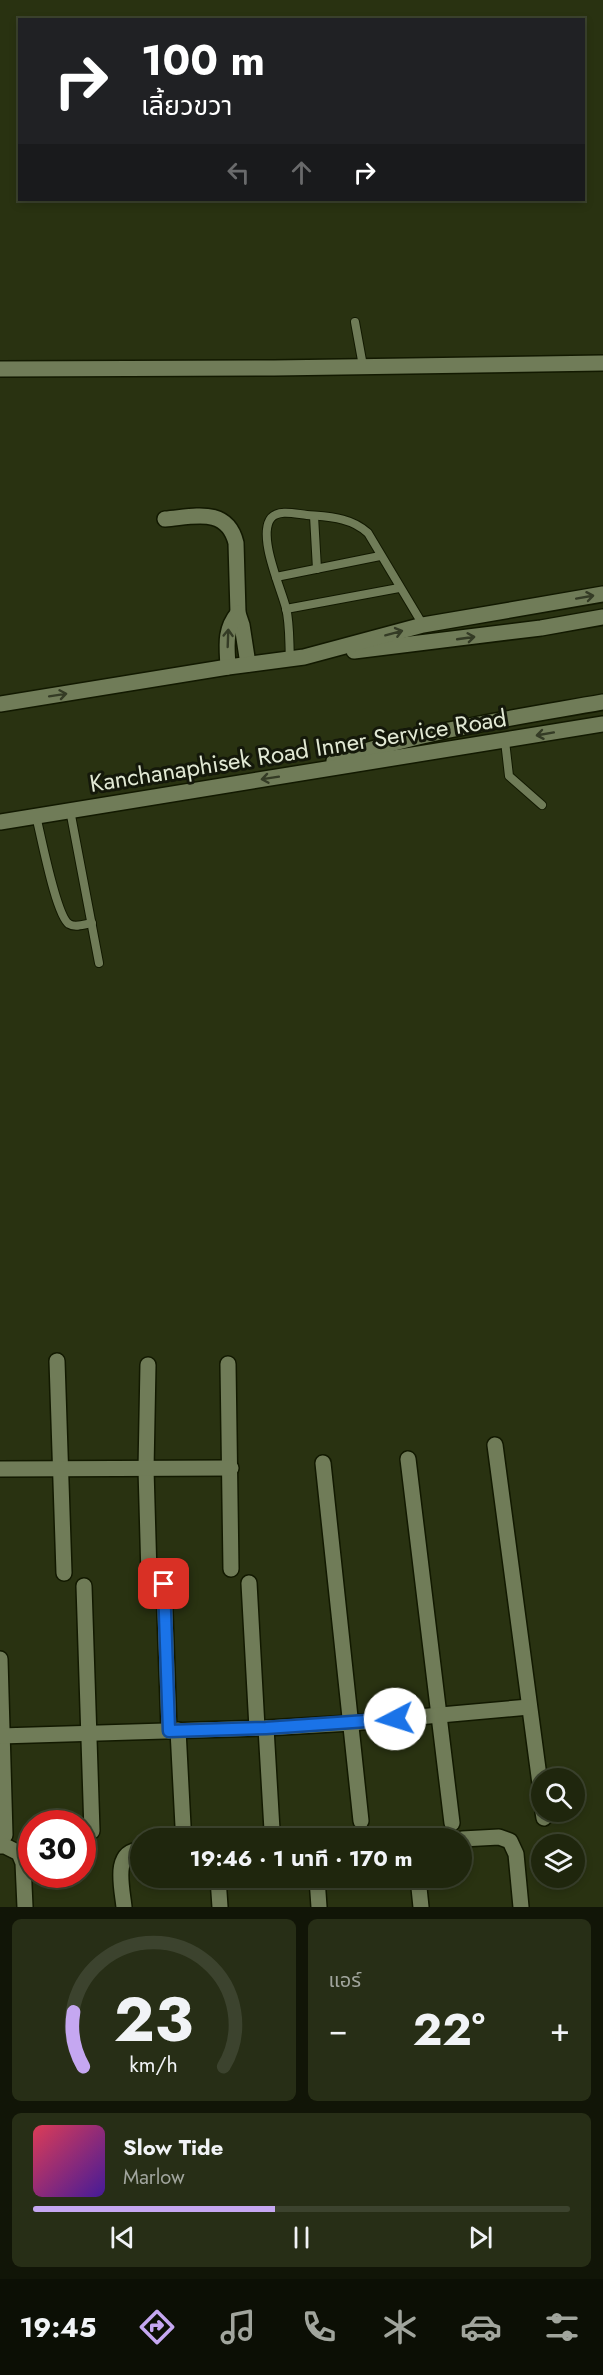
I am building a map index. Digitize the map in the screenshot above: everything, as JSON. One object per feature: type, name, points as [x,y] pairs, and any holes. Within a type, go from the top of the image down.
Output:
[{"type":"street","points":[[0,369],[603,363]]},
{"type":"street","points":[[165,519],[206,516],[218,518],[233,532],[236,543],[238,613],[248,664]]},
{"type":"street","points":[[297,658],[423,625],[603,594]]},
{"type":"street","points":[[228,667],[227,631],[230,622],[238,613]]},
{"type":"street","points":[[0,704],[248,664],[435,642],[603,617]]},
{"type":"street","points":[[295,774],[374,747],[434,733],[603,702]]},
{"type":"street","name":"Kanchanaphisek Road Inner Service Road","points":[[0,822],[603,724]]},
{"type":"street","points":[[57,1361],[64,1573]]},
{"type":"street","points":[[228,1364],[231,1569]]},
{"type":"street","points":[[148,1365],[146,1468],[149,1575]]},
{"type":"street","points":[[495,1445],[538,1768]]},
{"type":"street","points":[[408,1459],[452,1823]]},
{"type":"street","points":[[323,1463],[362,1821]]},
{"type":"street","points":[[0,1469],[231,1468]]},
{"type":"street","points":[[249,1583],[272,1828]]},
{"type":"street","points":[[164,1584],[183,1826]]},
{"type":"street","points":[[84,1586],[91,1810]]},
{"type":"street","points":[[0,1659],[3,1841],[5,1845],[19,1853],[23,1863],[25,1907]]},
{"type":"street","points":[[1,1736],[262,1728],[351,1723],[529,1707]]},
{"type":"street","points":[[472,1838],[499,1837],[510,1842],[516,1854],[521,1907]]},
{"type":"street","points":[[123,1907],[121,1864],[124,1856],[130,1852]]},
{"type":"street","points":[[219,1888],[220,1907]]},
{"type":"street","points":[[318,1888],[319,1907]]},
{"type":"street","points":[[419,1888],[421,1907]]},
{"type":"lane","points":[[356,322],[363,366]]},
{"type":"lane","points":[[297,658],[267,537],[267,527],[271,519],[284,513],[358,524],[368,533],[423,625]]},
{"type":"lane","points":[[314,516],[317,569]]},
{"type":"lane","points":[[276,577],[380,556]]},
{"type":"lane","points":[[286,609],[399,588]]},
{"type":"lane","points":[[505,741],[509,776],[542,805]]},
{"type":"lane","points":[[70,810],[99,963]]},
{"type":"lane","points":[[36,816],[63,917],[73,926],[92,923]]},
{"type":"route","points":[[164,1584],[169,1731],[266,1728],[395,1719]]}]
